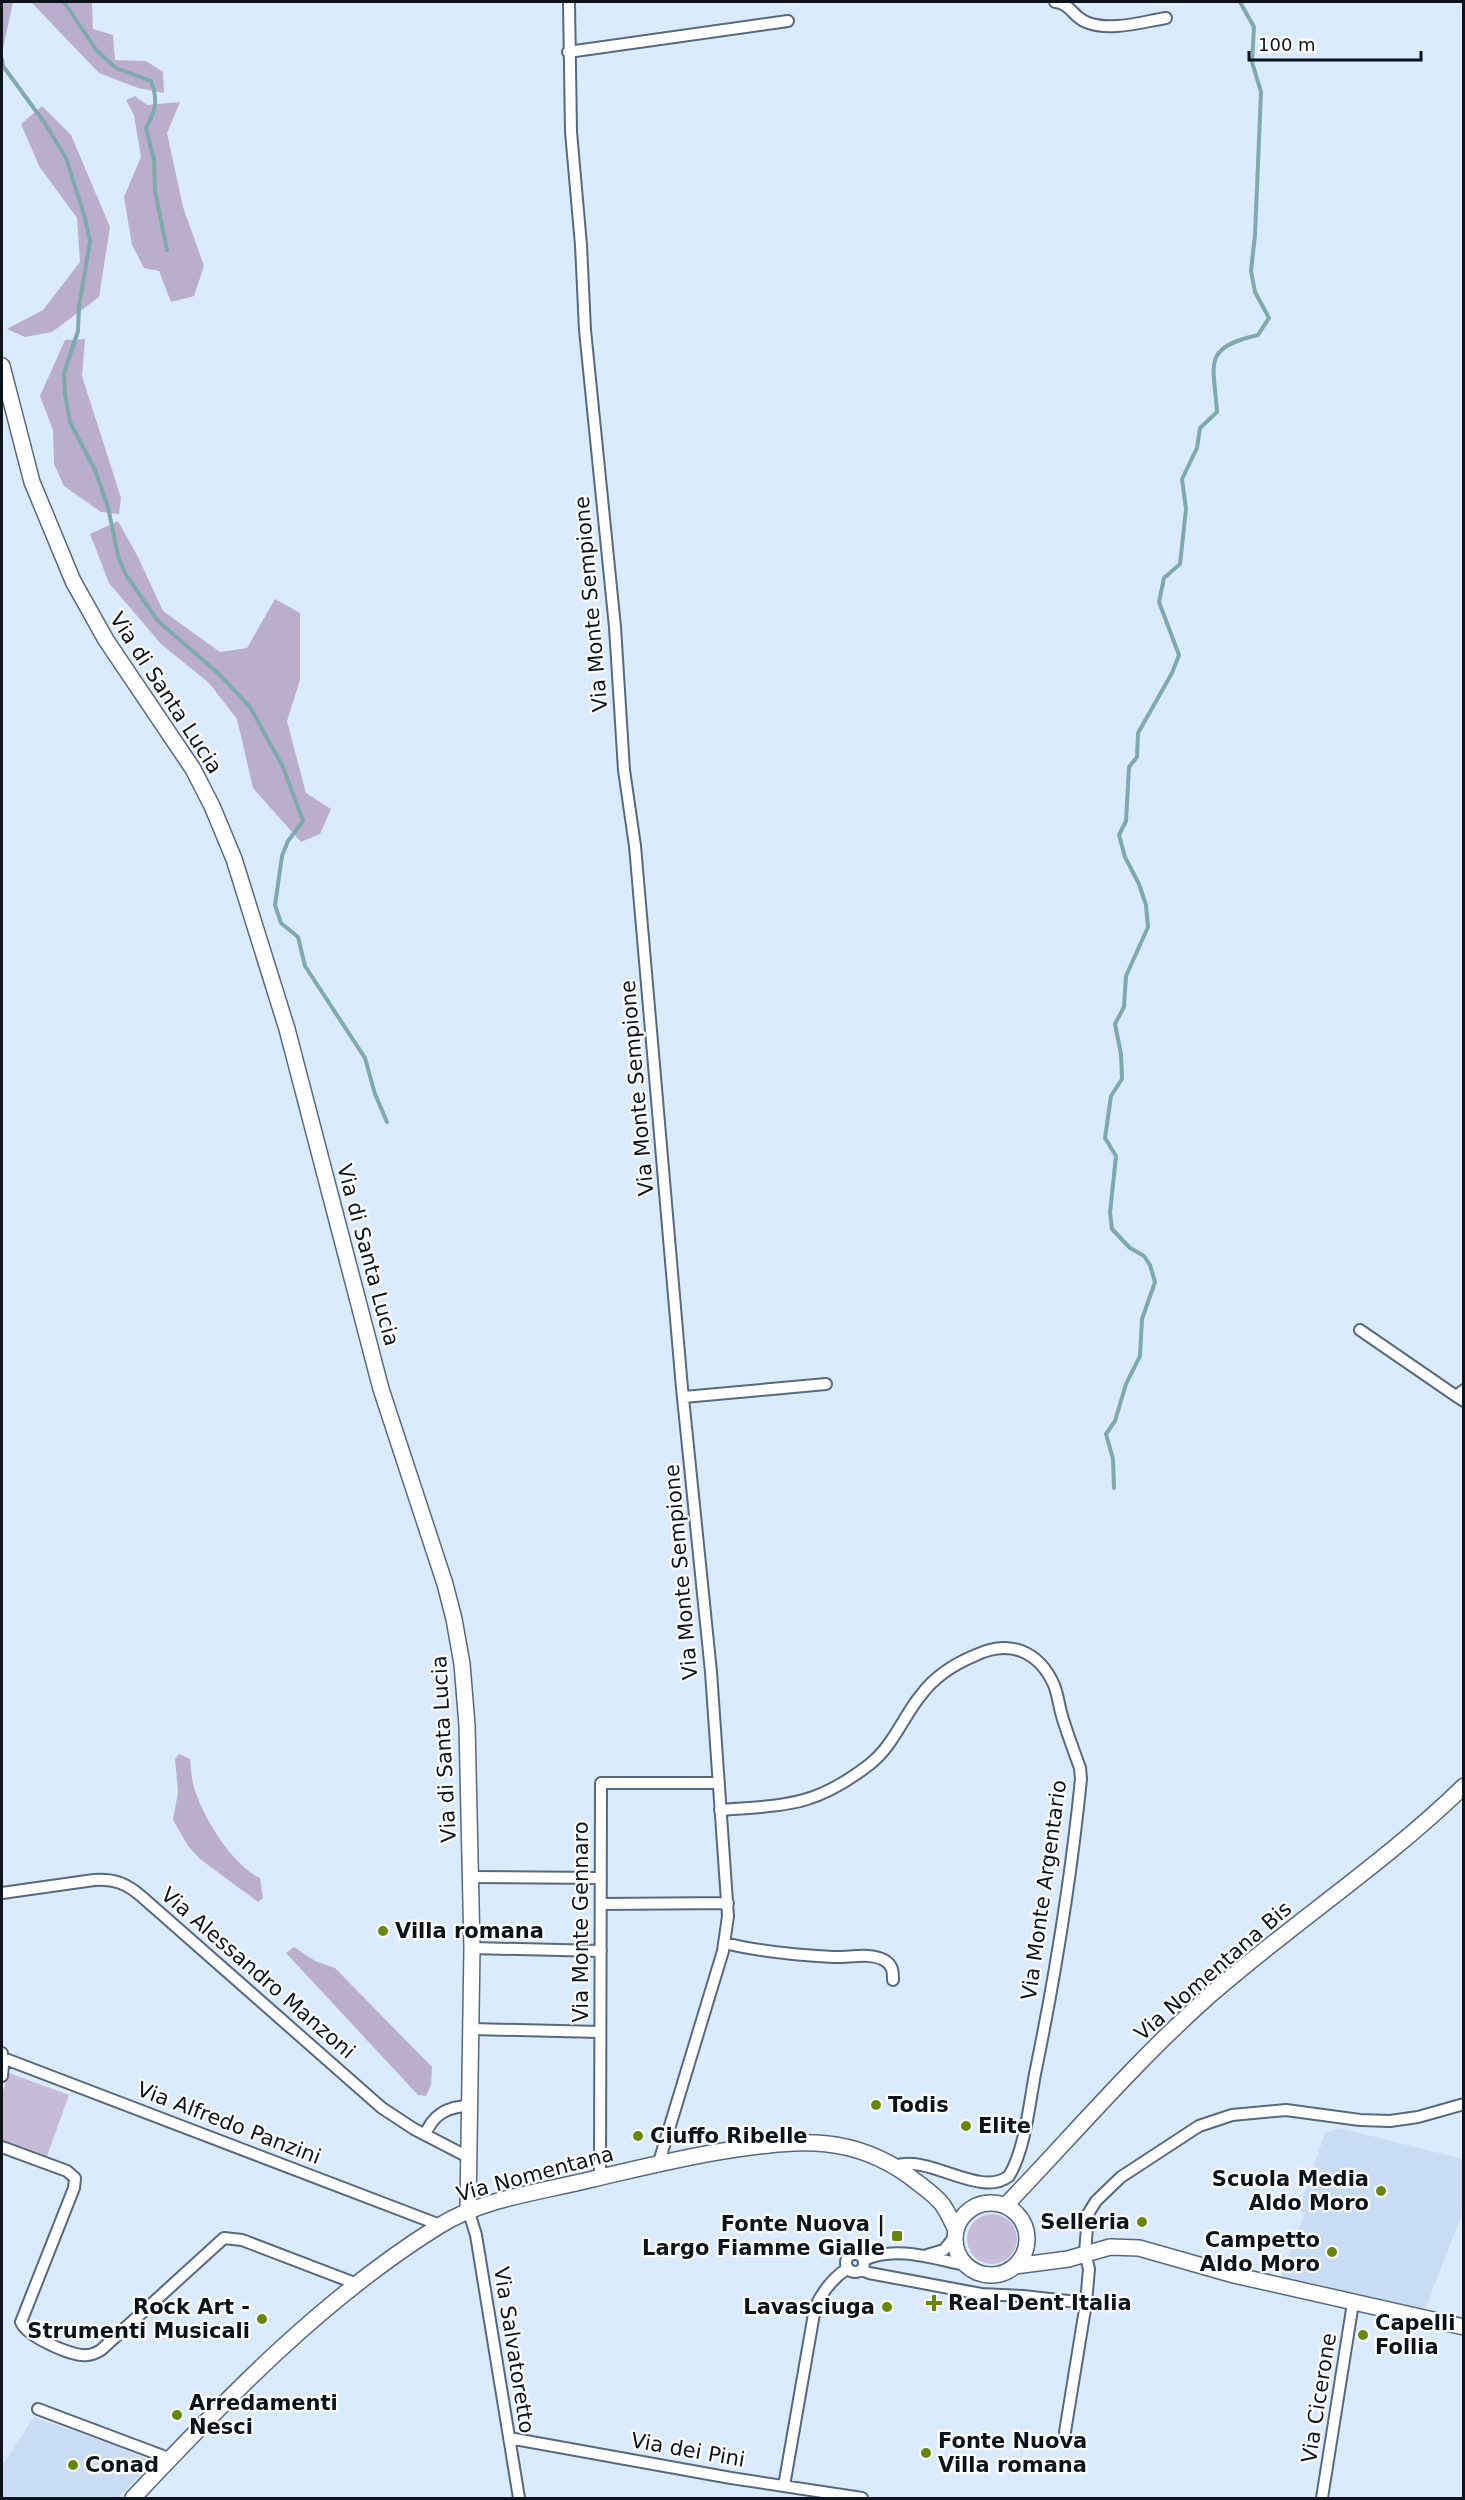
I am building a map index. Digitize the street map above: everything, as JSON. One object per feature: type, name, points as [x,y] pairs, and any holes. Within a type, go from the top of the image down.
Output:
[{"type":"street","name":"Via Monte Sempione","points":[[568,2],[571,132],[581,245],[585,330],[615,627],[624,770],[636,858],[700,1555],[728,1903],[725,1943],[659,2162]]},
{"type":"street","points":[[1055,2],[1065,4],[1084,21],[1103,26],[1166,18]]},
{"type":"street","points":[[568,52],[788,21]]},
{"type":"street","name":"Via di Santa Lucia","points":[[2,366],[32,482],[69,573],[106,640],[197,775],[222,829],[252,911],[287,1029],[381,1389],[445,1584],[454,1619],[461,1653],[466,1709],[472,1948],[468,2210]]},
{"type":"street","points":[[1360,1330],[1461,1396]]},
{"type":"street","points":[[684,1396],[826,1384]]},
{"type":"street","name":"Via Monte Argentario","points":[[720,1810],[797,1804],[836,1787],[877,1758],[933,1681],[951,1667],[987,1649],[1006,1647],[1023,1652],[1044,1668],[1054,1685],[1081,1779],[1053,1978],[1016,2162],[1009,2176],[994,2183],[912,2163],[894,2166]]},
{"type":"street","name":"Via Monte Gennaro","points":[[600,2177],[601,1783],[718,1783]]},
{"type":"street","name":"Via Nomentana Bis","points":[[1006,2205],[1112,2091],[1186,2018],[1233,1976],[1391,1852],[1464,1786]]},
{"type":"street","points":[[470,1877],[601,1878]]},
{"type":"street","name":"Via Alessandro Manzoni","points":[[2,1893],[103,1879],[127,1886],[370,2099],[397,2119],[470,2158]]},
{"type":"street","points":[[601,1904],[728,1903]]},
{"type":"street","points":[[725,1943],[767,1951],[825,1957],[875,1957],[885,1960],[891,1966],[893,1980]]},
{"type":"street","points":[[472,1948],[601,1951]]},
{"type":"street","points":[[471,2029],[600,2032]]},
{"type":"street","points":[[2,2055],[2,2076]]},
{"type":"street","name":"Via Alfredo Panzini","points":[[2,2055],[441,2225]]},
{"type":"street","points":[[1065,2432],[1086,2303],[1089,2269],[1085,2253],[1087,2218],[1096,2200],[1127,2173],[1193,2129],[1211,2120],[1247,2112],[1286,2110],[1360,2120],[1390,2121],[1418,2117],[1464,2104]]},
{"type":"street","points":[[425,2135],[432,2121],[443,2112],[456,2107],[470,2106]]},
{"type":"street","name":"Via Nomentana","points":[[133,2499],[230,2397],[357,2284],[392,2257],[468,2210],[659,2162],[809,2141],[860,2150],[894,2166],[931,2192],[943,2205],[955,2233]]},
{"type":"street","points":[[2,2147],[67,2171],[75,2178],[74,2188],[21,2322],[29,2334],[69,2352],[86,2356],[101,2350],[224,2238],[242,2240],[357,2284]]},
{"type":"street","name":"Via Nomentana","points":[[931,2192],[963,2205],[977,2205]]},
{"type":"street","points":[[926,2255],[944,2250],[967,2211],[987,2202],[1006,2205],[1021,2218],[1028,2238],[1039,2251],[1055,2260]]},
{"type":"street","name":"Via Salvatoretto","points":[[468,2210],[476,2235],[519,2499]]},
{"type":"street","points":[[955,2233],[956,2247],[966,2265]]},
{"type":"street","points":[[1015,2266],[1022,2258],[1028,2238]]},
{"type":"street","points":[[848,2268],[855,2272],[863,2265],[885,2254],[926,2255],[966,2265],[982,2274],[991,2275],[1000,2274],[1015,2266],[1055,2260],[1115,2246],[1139,2247],[1234,2275],[1464,2327]]},
{"type":"street","points":[[848,2268],[847,2260],[852,2255],[858,2254],[869,2273],[981,2294],[1086,2303]]},
{"type":"street","points":[[784,2486],[815,2308],[833,2280],[848,2268]]},
{"type":"street","name":"Via Cicerone","points":[[1322,2499],[1353,2302]]},
{"type":"street","points":[[38,2409],[171,2459]]},
{"type":"street","name":"Via dei Pini","points":[[509,2438],[862,2499]]},
{"type":"shaded area","points":[[2,2],[13,2],[2,53]]},
{"type":"shaded area","points":[[31,2],[92,2],[93,29],[113,35],[115,60],[146,61],[163,72],[164,93],[138,88],[99,73]]},
{"type":"shaded area","points":[[135,96],[147,105],[180,102],[167,133],[183,207],[204,266],[194,296],[171,302],[159,271],[144,268],[132,245],[124,197],[141,157],[134,115],[126,100]]},
{"type":"shaded area","points":[[42,106],[71,135],[110,227],[99,297],[52,332],[25,337],[7,329],[43,310],[80,262],[77,218],[39,166],[21,124]]},
{"type":"shaded area","points":[[85,339],[82,376],[121,498],[119,514],[101,512],[64,486],[54,464],[53,430],[40,396],[65,340]]},
{"type":"shaded area","points":[[118,521],[163,611],[220,652],[247,648],[275,599],[300,613],[300,680],[287,721],[306,793],[331,809],[320,834],[301,842],[253,788],[237,719],[209,683],[161,644],[109,583],[90,534]]},
{"type":"shaded area","points":[[179,1754],[190,1759],[192,1780],[198,1799],[211,1825],[239,1862],[249,1872],[260,1878],[263,1898],[258,1902],[200,1859],[188,1846],[173,1820],[178,1792],[175,1759]]},
{"type":"shaded area","points":[[294,1947],[315,1961],[335,1968],[432,2067],[431,2085],[426,2096],[418,2095],[286,1953]]},
{"type":"shaded area","points":[[9,2073],[69,2095],[46,2159],[2,2142],[2,2094]]},
{"type":"shaded area","points":[[1340,2128],[1463,2159],[1463,2212],[1425,2309],[1281,2277],[1305,2213],[1299,2210],[1325,2133]]},
{"type":"shaded area","points":[[997,2214],[1010,2221],[1016,2229],[1016,2249],[1010,2257],[1002,2263],[987,2264],[974,2257],[968,2249],[967,2234],[974,2221],[982,2215]]},
{"type":"shaded area","points":[[34,2417],[119,2447],[152,2462],[118,2498],[2,2498],[2,2466]]},
{"type":"waterway","points":[[64,2],[97,51],[116,68],[151,81],[155,94],[155,105],[146,128],[154,160],[155,191],[167,250]]},
{"type":"waterway","points":[[1114,1488],[1113,1459],[1106,1434],[1115,1421],[1126,1384],[1140,1356],[1142,1319],[1155,1282],[1150,1265],[1144,1256],[1130,1248],[1112,1229],[1110,1213],[1116,1156],[1105,1138],[1111,1096],[1122,1079],[1121,1054],[1115,1024],[1124,1007],[1126,976],[1148,927],[1146,905],[1139,884],[1125,857],[1119,835],[1126,821],[1129,767],[1137,757],[1138,733],[1172,673],[1179,655],[1159,602],[1164,578],[1180,564],[1186,509],[1182,479],[1197,448],[1200,428],[1217,412],[1215,360],[1219,352],[1227,346],[1258,335],[1269,318],[1255,292],[1251,271],[1255,235],[1261,92],[1252,62],[1254,27],[1240,2]]},
{"type":"waterway","points":[[2,59],[3,66],[44,122],[66,158],[85,218],[90,242],[79,306],[78,331],[64,373],[65,394],[70,422],[95,470],[108,507],[118,556],[126,575],[158,621],[219,674],[250,707],[283,767],[303,821],[288,841],[282,856],[275,905],[281,923],[298,937],[305,966],[365,1058],[375,1094],[387,1122]]},
{"type":"place","name":"Villa romana","points":[[383,1931]]},
{"type":"place","name":"Todis","points":[[876,2105]]},
{"type":"place","name":"Elite","points":[[966,2126]]},
{"type":"place","name":"Ciuffo Ribelle","points":[[638,2136]]},
{"type":"place","name":"Scuola Media Aldo Moro","points":[[1381,2191]]},
{"type":"place","name":"Selleria","points":[[1142,2222]]},
{"type":"place","name":"Fonte Nuova | Largo Fiamme Gialle","points":[[897,2236]]},
{"type":"place","name":"Campetto Aldo Moro","points":[[1332,2252]]},
{"type":"place","name":"Real Dent Italia","points":[[934,2303]]},
{"type":"place","name":"Lavasciuga","points":[[887,2307]]},
{"type":"place","name":"Rock Art - Strumenti Musicali","points":[[262,2319]]},
{"type":"place","name":"Capelli Follia","points":[[1363,2335]]},
{"type":"place","name":"Arredamenti Nesci","points":[[177,2415]]},
{"type":"place","name":"Fonte Nuova Villa romana","points":[[926,2453]]},
{"type":"place","name":"Conad","points":[[73,2465]]}]
